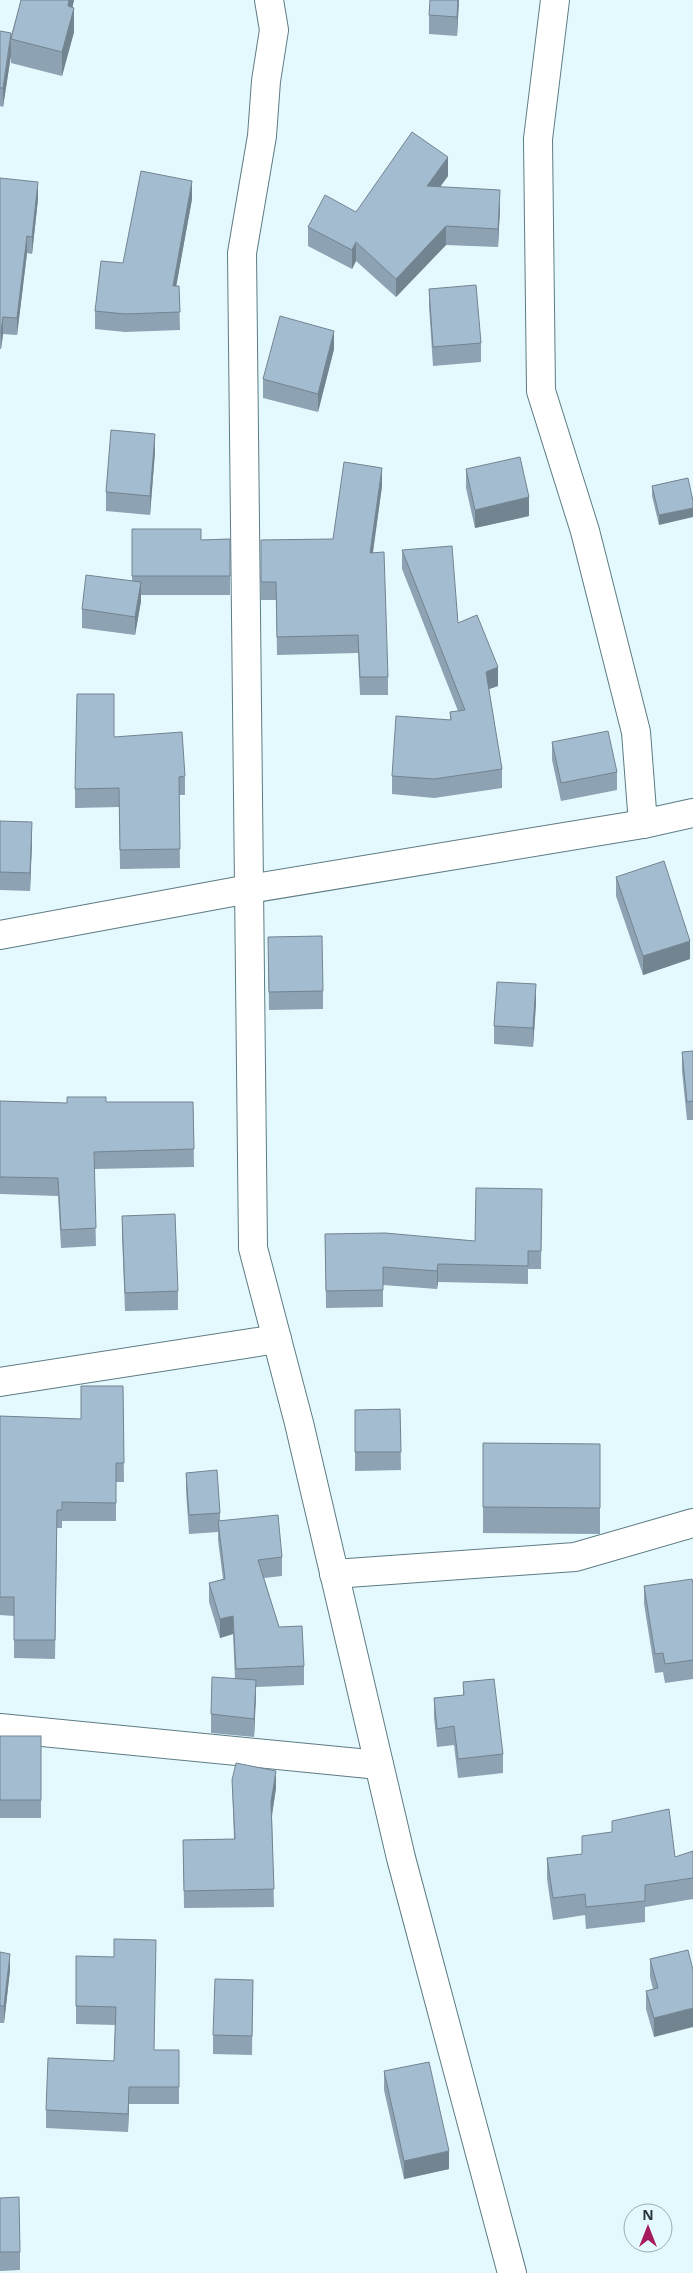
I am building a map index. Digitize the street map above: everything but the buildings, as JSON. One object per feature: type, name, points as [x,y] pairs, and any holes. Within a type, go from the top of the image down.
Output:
[{"type":"street","points":[[269,0],[274,30],[266,81],[262,136],[242,253],[253,1248],[278,1339],[401,1858],[512,2273]]},
{"type":"street","points":[[271,44],[289,0]]},
{"type":"street","points":[[555,0],[538,139],[541,391],[585,531],[636,732],[643,824]]},
{"type":"street","points":[[0,935],[249,889],[643,824],[693,813]]},
{"type":"street","points":[[0,1382],[278,1339]]},
{"type":"street","points":[[334,1574],[575,1557],[693,1523]]},
{"type":"street","points":[[0,1728],[379,1765]]}]
